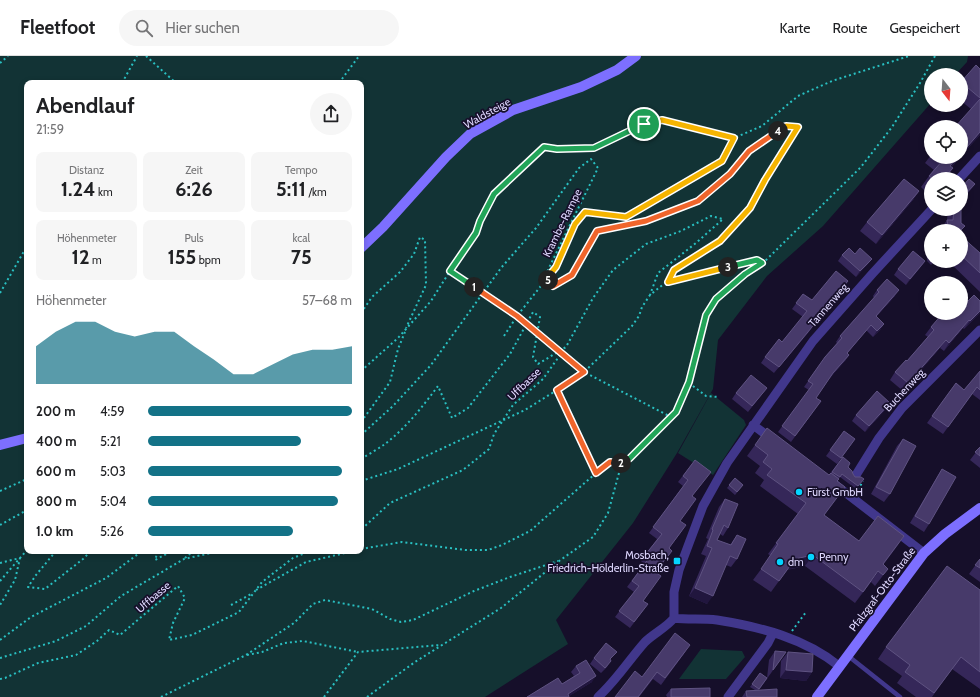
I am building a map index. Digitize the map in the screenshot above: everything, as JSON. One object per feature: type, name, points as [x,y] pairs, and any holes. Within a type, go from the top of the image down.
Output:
[{"type":"street","name":"Waldsteige","points":[[364,245],[383,227],[446,157],[470,134],[513,110],[581,87],[617,70],[636,56]]},
{"type":"street","points":[[965,172],[980,156]]},
{"type":"street","name":"Tannenweg","points":[[674,618],[674,592],[679,570],[703,506],[726,463],[813,341],[926,216]]},
{"type":"street","name":"Buchenweg","points":[[856,475],[879,438],[902,408],[980,330]]},
{"type":"street","points":[[753,425],[778,443]]},
{"type":"street","points":[[0,445],[24,439]]},
{"type":"street","points":[[827,479],[924,553]]},
{"type":"street","name":"Pfalzgraf-Otto-Straße","points":[[817,697],[924,553],[945,534],[980,508]]},
{"type":"street","points":[[598,697],[609,687],[646,642],[669,624],[674,618],[684,620],[715,620],[773,633],[801,642],[824,654],[839,666]]},
{"type":"street","points":[[728,697],[768,643],[773,633]]},
{"type":"lane","points":[[847,656],[900,697]]},
{"type":"path","points":[[0,62],[8,56]]},
{"type":"path","points":[[124,80],[138,56]]},
{"type":"path","points":[[146,56],[173,80]]},
{"type":"path","points":[[341,80],[359,56]]},
{"type":"path","points":[[364,368],[398,338],[432,301],[476,233],[480,221],[494,194],[544,147],[557,149],[594,148],[644,124],[662,120],[734,138],[762,126],[798,96],[832,81],[910,56]]},
{"type":"path","points":[[367,697],[441,645],[501,608],[559,561],[593,538],[608,513],[619,473],[624,463],[671,417],[679,407],[689,382],[706,315],[716,299],[745,274],[762,263],[861,167],[892,127],[935,56]]},
{"type":"path","points":[[547,278],[553,286],[572,275],[597,231],[646,221],[698,201],[730,174],[749,151],[786,126],[798,127],[765,180],[750,208],[720,241],[674,270],[668,282]]},
{"type":"path","points":[[504,336],[517,316],[556,267],[575,224],[585,212],[626,217],[722,161],[734,138]]},
{"type":"path","name":"Krambe-Rampe","points":[[364,432],[393,406],[431,365],[501,268],[536,228],[579,168],[591,159],[598,168],[545,276],[547,278]]},
{"type":"path","points":[[364,457],[385,444],[406,425],[438,386],[452,418],[468,408],[510,354],[533,312],[540,317],[533,357],[538,364],[566,347],[592,298],[613,270],[646,244],[681,231],[712,216],[724,219],[658,273],[650,295],[642,307],[640,316],[632,326],[584,372],[525,410],[398,469],[364,480]]},
{"type":"path","points":[[364,308],[372,297],[400,272],[414,254],[420,237],[425,240],[426,285],[398,349],[390,382],[364,418]]},
{"type":"path","points":[[0,292],[24,251]]},
{"type":"path","points":[[650,295],[668,282],[757,260],[762,263]]},
{"type":"path","points":[[450,271],[517,316],[561,351],[584,372],[671,417]]},
{"type":"path","name":"Uffbasse","points":[[364,527],[390,503],[462,470],[489,449],[494,434],[513,405],[543,379],[561,351]]},
{"type":"path","points":[[689,382],[706,396],[719,397]]},
{"type":"path","points":[[557,390],[596,473]]},
{"type":"path","points":[[364,548],[402,542],[465,550],[488,550],[502,545],[530,531],[610,462],[624,463]]},
{"type":"path","points":[[852,498],[864,482],[856,475]]},
{"type":"path","points":[[0,491],[24,480]]},
{"type":"path","points":[[0,525],[24,512]]},
{"type":"path","points":[[0,581],[24,553]]},
{"type":"path","points":[[54,554],[28,587],[45,589],[88,554]]},
{"type":"path","points":[[0,640],[31,617],[106,578],[138,554]]},
{"type":"path","points":[[157,554],[155,560],[166,554]]},
{"type":"path","points":[[0,658],[56,642],[86,626],[121,596],[184,559],[190,554]]},
{"type":"path","points":[[184,559],[206,554]]},
{"type":"path","name":"Uffbasse","points":[[0,679],[38,663],[76,655],[97,641],[109,630],[120,635],[178,586],[185,598],[173,623],[169,640],[192,635],[239,612],[262,582],[293,558],[303,554]]},
{"type":"path","points":[[231,605],[306,562],[341,554]]},
{"type":"path","points":[[0,563],[20,558]]},
{"type":"path","points":[[0,605],[15,580],[20,558]]},
{"type":"path","points":[[161,697],[246,655],[294,623],[313,604],[325,600],[372,609],[390,619],[401,622],[413,620],[474,591],[510,577],[559,561]]},
{"type":"path","points":[[791,632],[806,612]]},
{"type":"path","points":[[246,655],[262,652],[284,643],[303,641],[358,652],[441,645]]},
{"type":"path","points":[[324,697],[358,652]]},
{"type":"green space","points":[[0,56],[968,56],[967,62],[961,68],[924,68],[924,111],[823,226],[767,276],[718,340],[713,389],[677,453],[633,523],[556,620],[568,644],[485,697],[0,697]]},
{"type":"green space","points":[[711,393],[744,420],[746,425],[713,475],[678,453]]},
{"type":"green space","points":[[701,649],[742,651],[745,657],[726,679],[679,679]]},
{"type":"building","points":[[976,65],[980,69],[980,98],[968,88],[968,74]]},
{"type":"building","points":[[980,99],[980,132],[968,146],[968,120],[961,120]]},
{"type":"building","points":[[940,164],[952,164],[950,166],[953,168],[949,172],[932,172]]},
{"type":"building","points":[[904,179],[919,191],[882,235],[867,222]]},
{"type":"building","points":[[969,179],[975,184],[968,192]]},
{"type":"building","points":[[953,216],[961,216],[962,224],[948,224],[947,220],[953,220]]},
{"type":"building","points":[[968,242],[980,253],[980,273],[968,262]]},
{"type":"building","points":[[849,248],[855,254],[860,248],[872,259],[860,271],[842,255]]},
{"type":"building","points":[[913,251],[924,260],[924,262],[910,279],[898,269]]},
{"type":"building","points":[[836,271],[848,281],[838,293],[837,292],[812,327],[779,367],[765,357],[779,339],[782,342],[807,311],[796,303],[803,294],[812,300]]},
{"type":"building","points":[[887,279],[899,290],[876,316],[884,324],[877,331],[871,325],[847,353],[849,355],[833,373],[816,398],[821,401],[795,436],[782,426],[813,384],[808,381],[825,357],[842,338],[840,336],[879,292],[877,290]]},
{"type":"building","points":[[974,295],[980,301],[980,311],[970,321],[969,320],[949,343],[946,340],[908,383],[895,372],[906,360],[907,361],[934,330],[931,327],[937,320],[968,320],[968,301]]},
{"type":"building","points":[[980,371],[980,390],[977,387],[948,427],[932,416],[956,383],[964,390]]},
{"type":"building","points":[[751,375],[767,388],[752,406],[736,393]]},
{"type":"building","points":[[877,391],[890,403],[869,426],[856,415]]},
{"type":"building","points":[[767,428],[829,475],[831,473],[839,479],[837,481],[845,487],[824,515],[859,541],[878,516],[904,536],[883,564],[888,569],[883,575],[878,571],[863,592],[813,555],[795,559],[779,581],[761,569],[778,544],[776,543],[806,503],[767,475],[772,469],[763,462],[768,455],[755,445]]},
{"type":"building","points":[[844,431],[855,439],[841,458],[830,450]]},
{"type":"building","points":[[903,439],[916,446],[890,494],[876,487]]},
{"type":"building","points":[[980,447],[980,456],[975,452]]},
{"type":"building","points":[[843,457],[850,463],[848,467],[855,477],[861,477],[864,479],[858,486],[842,474],[840,477],[832,472]]},
{"type":"building","points":[[695,460],[711,472],[692,496],[696,499],[680,521],[686,525],[669,548],[672,551],[655,572],[661,576],[643,601],[648,604],[634,622],[619,611],[639,586],[632,581],[649,558],[645,555],[662,534],[653,527],[688,480],[683,476]]},
{"type":"building","points":[[942,469],[956,477],[929,524],[915,516]]},
{"type":"building","points":[[735,478],[743,485],[737,492],[729,485]]},
{"type":"building","points":[[725,499],[738,504],[728,528],[724,525],[717,540],[731,545],[737,535],[746,539],[737,559],[730,556],[713,596],[695,588],[712,548],[707,546],[713,530],[712,529]]},
{"type":"building","points":[[980,559],[980,568],[975,565]]},
{"type":"building","points":[[947,566],[980,590],[980,672],[961,657],[934,693],[905,672],[910,665],[886,647]]},
{"type":"building","points":[[675,633],[690,645],[665,678],[657,672],[638,697],[615,697],[635,671],[642,677]]},
{"type":"building","points":[[606,643],[617,652],[610,659],[611,661],[605,668],[594,658]]},
{"type":"building","points":[[775,651],[786,652],[773,670]]},
{"type":"building","points":[[788,652],[813,654],[812,672],[786,670]]},
{"type":"building","points":[[586,660],[596,676],[568,694],[569,697],[527,697],[558,678],[562,684],[580,673],[576,666]]},
{"type":"building","points":[[760,673],[767,678],[759,689],[752,684]]},
{"type":"building","points":[[710,688],[710,697],[671,697],[671,689]]},
{"type":"building","points":[[777,689],[777,697],[747,697],[746,691]]},
{"type":"place","name":"Fürst GmbH","points":[[799,492]]},
{"type":"place","name":"Penny","points":[[811,557]]},
{"type":"place","name":"Mosbach, Friedrich-Hölderlin-Straße","points":[[677,561]]},
{"type":"place","name":"dm","points":[[780,562]]},
{"type":"route","points":[[662,120],[685,127],[734,138],[722,161],[626,217],[585,212],[575,224],[556,267],[547,278],[553,286],[572,275],[597,231],[646,221],[698,201],[730,174],[749,151],[786,126],[798,127],[765,180],[750,208],[720,241],[674,270],[668,282],[757,260],[762,263],[731,285],[716,299],[706,315],[689,382],[676,412],[624,463],[610,462],[596,473],[557,390],[584,372],[562,352],[517,316],[450,271],[476,233],[480,221],[494,194],[544,147],[557,149],[594,148],[644,124],[662,120]]}]
